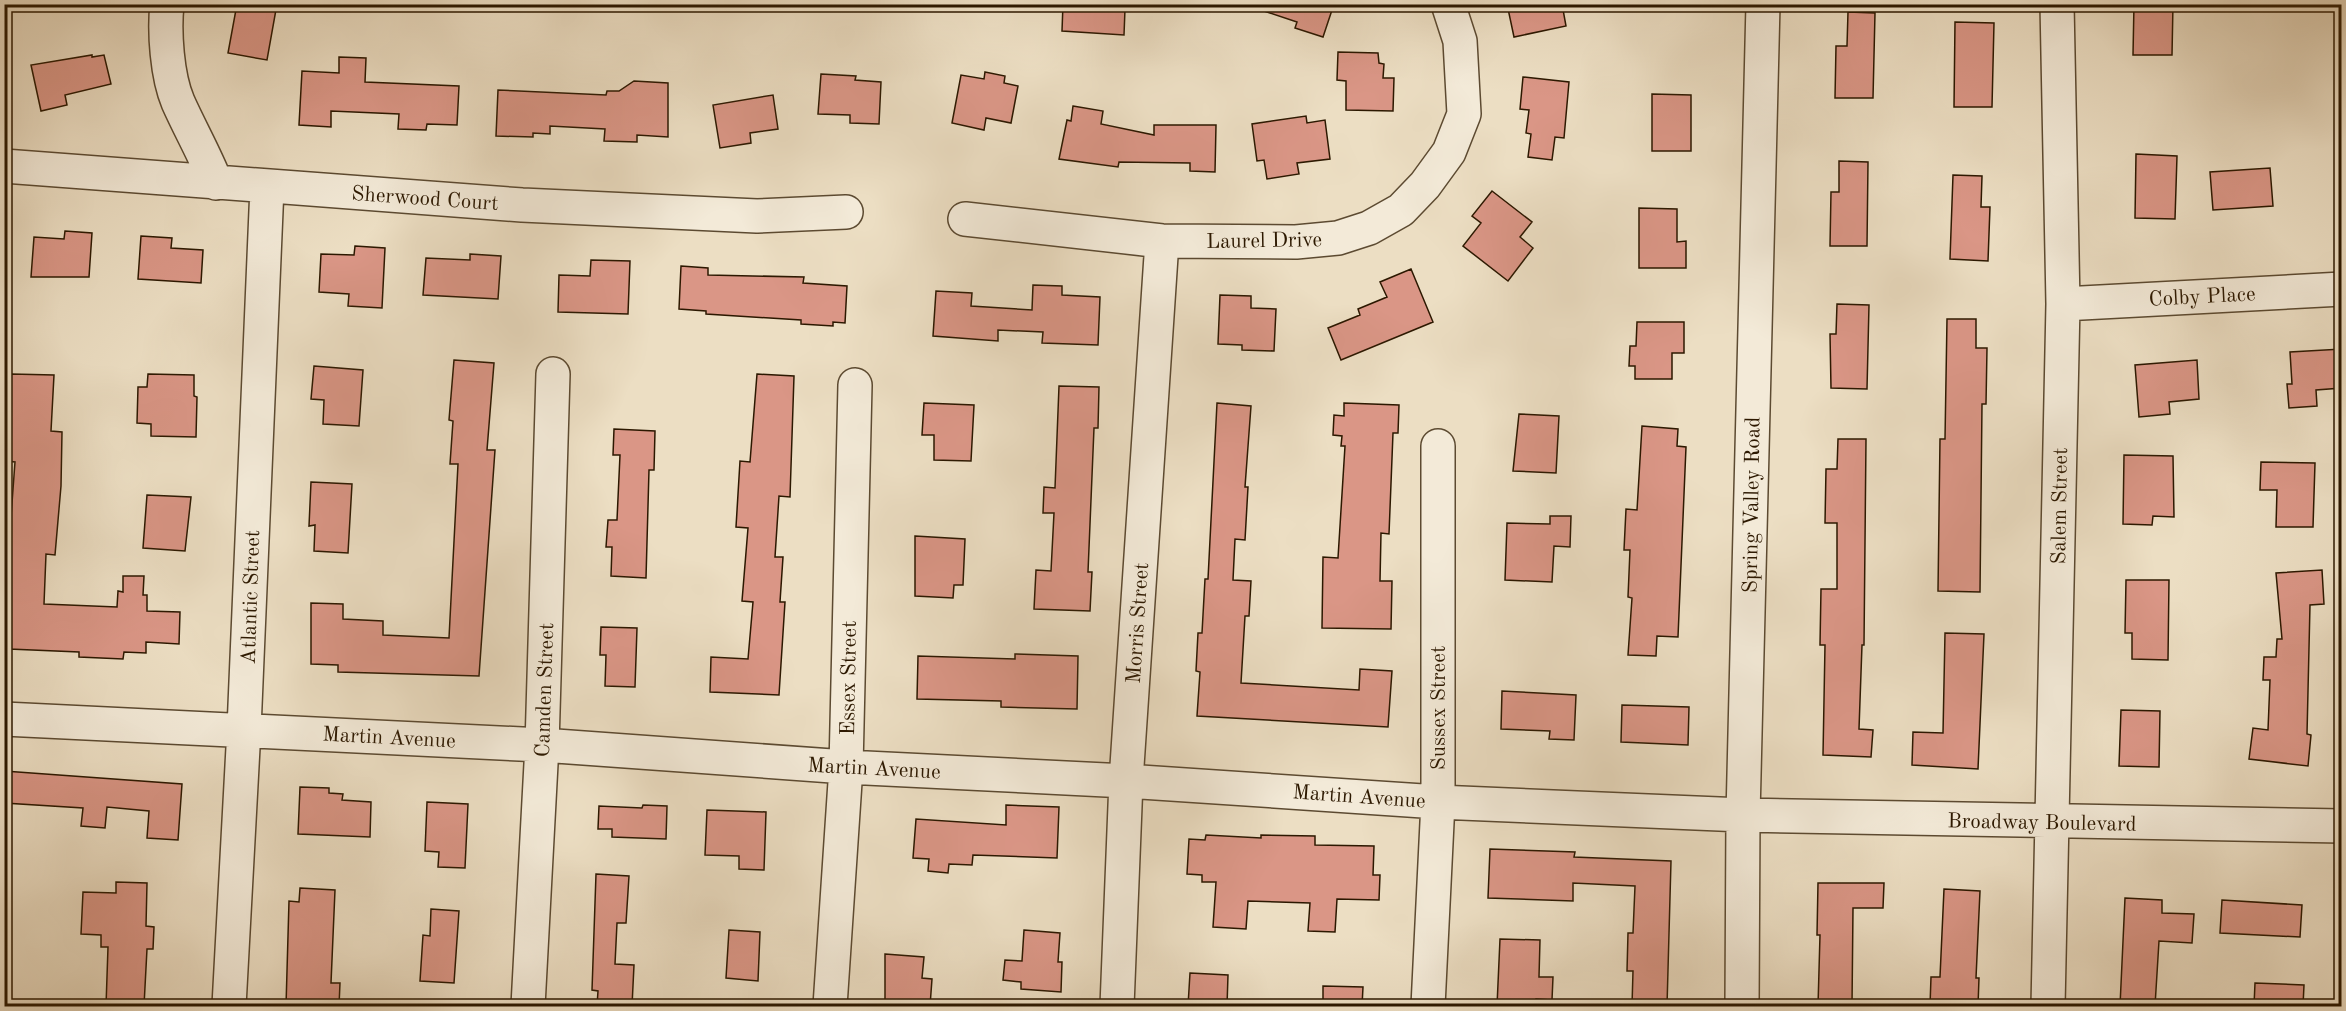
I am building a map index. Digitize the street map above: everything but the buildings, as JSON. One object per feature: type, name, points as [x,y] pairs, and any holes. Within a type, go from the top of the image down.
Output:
[{"type":"street","points":[[167,4],[165,30],[177,100],[204,151],[216,183]]},
{"type":"street","name":"Laurel Drive","points":[[965,219],[1162,241],[1296,242],[1338,238],[1369,228],[1401,210],[1425,185],[1449,152],[1464,114],[1460,41],[1448,4]]},
{"type":"street","name":"Spring Valley Road","points":[[1742,1006],[1743,815],[1763,4]]},
{"type":"street","name":"Salem Street","points":[[2048,1006],[2062,304],[2057,4]]},
{"type":"street","name":"Sherwood Court","points":[[4,166],[522,205],[745,216],[846,212]]},
{"type":"street","name":"Atlantic Street","points":[[229,1006],[244,729],[267,187]]},
{"type":"street","name":"Morris Street","points":[[1117,1006],[1126,781],[1162,241]]},
{"type":"street","name":"Colby Place","points":[[2062,304],[2342,289]]},
{"type":"street","name":"Camden Street","points":[[528,1006],[542,745],[553,374]]},
{"type":"street","name":"Essex Street","points":[[830,1006],[846,768],[855,385]]},
{"type":"street","name":"Sussex Street","points":[[1428,1006],[1438,802],[1438,446]]},
{"type":"street","name":"Martin Avenue","points":[[4,719],[542,745],[846,768],[1126,781],[1438,802],[1743,815]]},
{"type":"street","name":"Broadway Boulevard","points":[[1743,815],[2053,823],[2342,826]]}]
